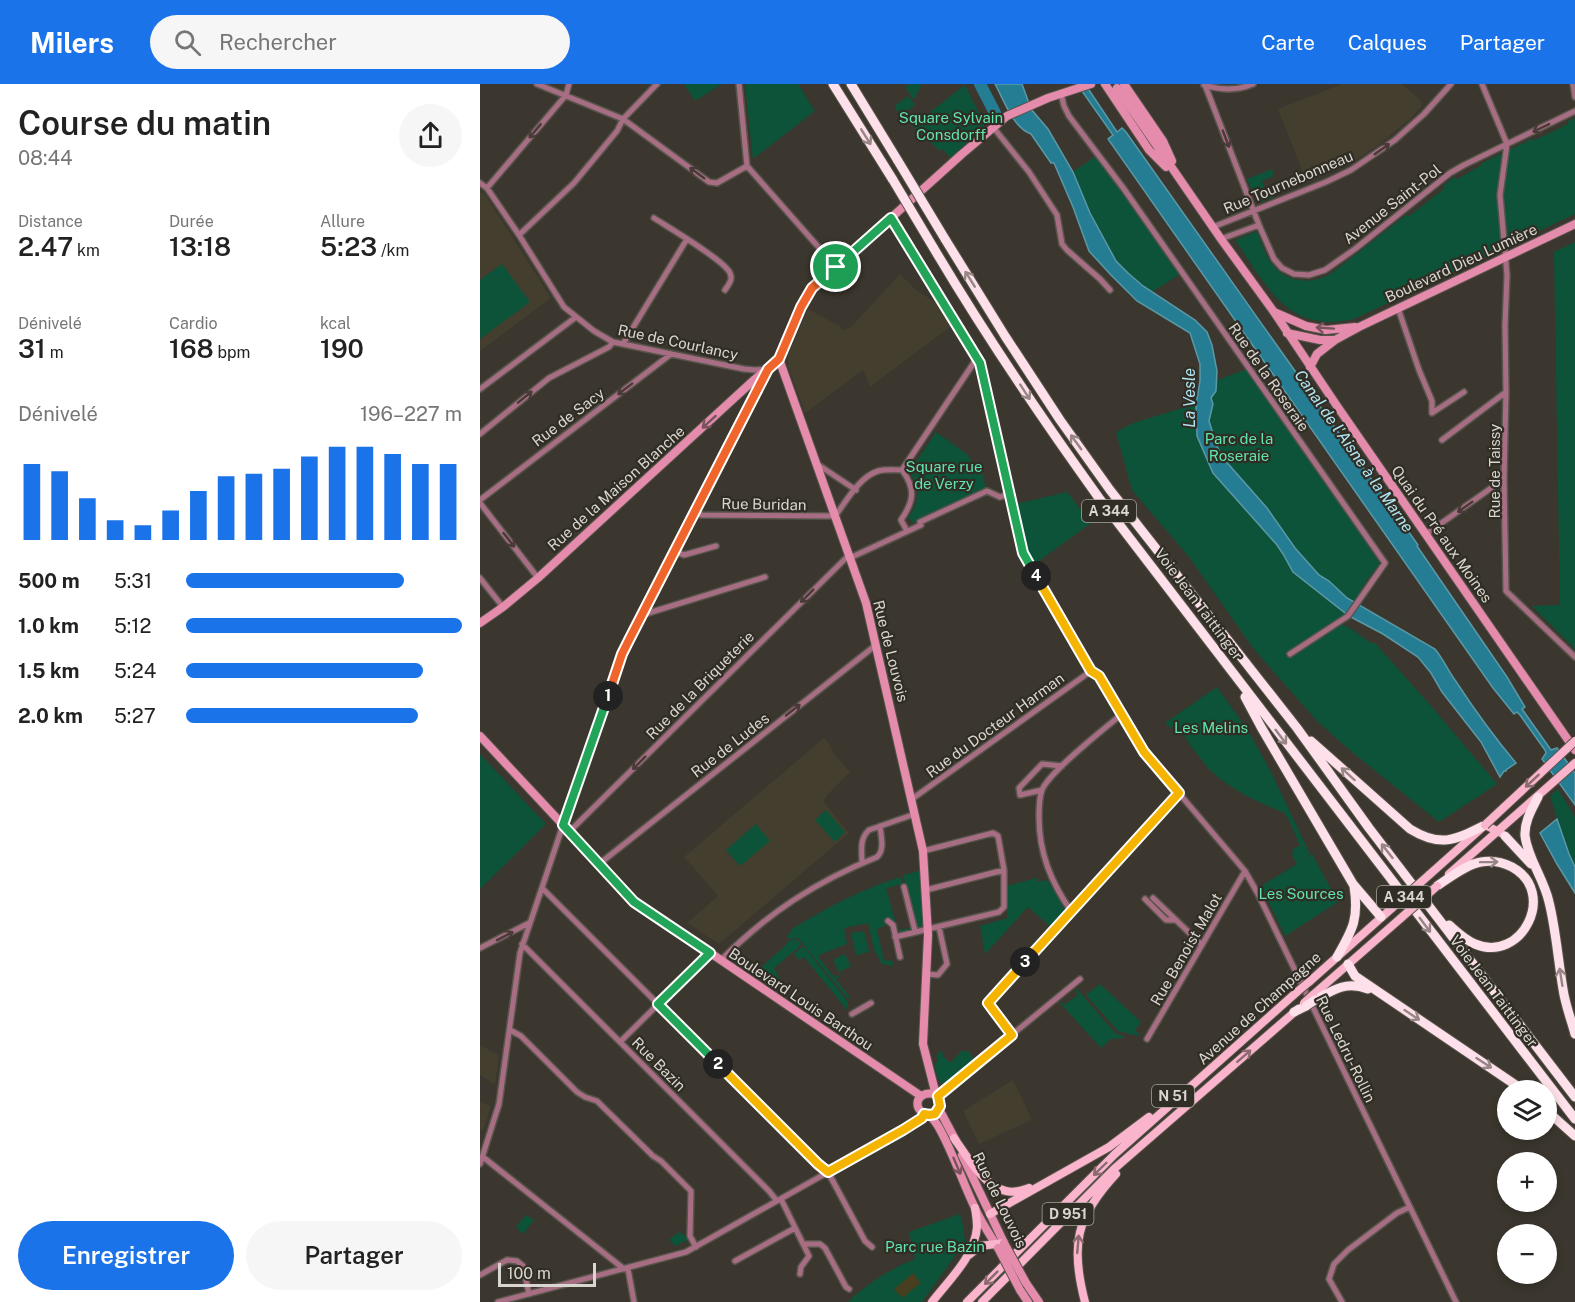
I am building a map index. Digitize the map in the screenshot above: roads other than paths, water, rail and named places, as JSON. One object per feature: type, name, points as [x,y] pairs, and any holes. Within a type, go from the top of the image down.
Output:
[{"type":"highway","name":"Voie Jean Taittinger","points":[[832,84],[987,333],[1049,428],[1099,498],[1575,1119]]},
{"type":"highway","name":"Voie Jean Taittinger","points":[[851,84],[1005,336],[1060,420],[1110,490],[1297,728],[1370,828],[1575,1096]]},
{"type":"highway","points":[[1233,674],[1261,727],[1353,884],[1381,917]]},
{"type":"highway","points":[[1297,728],[1410,829],[1423,837],[1439,841],[1449,840],[1461,837],[1485,825]]},
{"type":"highway","points":[[1538,797],[1527,819],[1525,835],[1550,904],[1563,993],[1575,1034]]},
{"type":"highway","points":[[1502,834],[1537,871]]},
{"type":"highway","points":[[1436,914],[1473,944],[1496,947],[1510,942],[1522,933],[1530,919],[1533,904],[1533,895],[1527,880],[1515,868],[1499,862],[1473,864],[1437,886]]},
{"type":"highway","points":[[1337,957],[1351,932],[1356,915],[1357,904],[1353,884]]},
{"type":"highway","points":[[1348,964],[1355,976],[1508,1080]]},
{"type":"highway","points":[[1294,1012],[1314,998],[1347,986],[1357,985],[1379,993]]},
{"type":"highway","points":[[1557,1120],[1575,1136]]},
{"type":"main road","name":"Avenue de Champagne","points":[[968,1302],[1115,1154],[1485,825],[1575,741]]},
{"type":"main road","name":"Avenue de Champagne","points":[[1314,998],[1348,964],[1437,886],[1502,834],[1575,764]]},
{"type":"main road","points":[[1485,825],[1502,834]]},
{"type":"main road","points":[[1381,917],[1390,927]]},
{"type":"main road","points":[[1346,949],[1348,964]]},
{"type":"main road","name":"Avenue de Champagne","points":[[982,1302],[1114,1169],[1294,1012]]},
{"type":"main road","name":"N 51","points":[[990,1214],[1119,1140],[1220,1056],[1238,1045]]},
{"type":"main road","points":[[1085,1302],[1079,1280],[1077,1259],[1078,1238],[1084,1219],[1095,1198],[1158,1131]]},
{"type":"main road","name":"N 51","points":[[954,1138],[983,1177],[1004,1191],[1018,1192],[1046,1182]]},
{"type":"main road","points":[[968,1256],[975,1238],[977,1224],[975,1208]]},
{"type":"main road","points":[[932,1302],[968,1256],[980,1246],[999,1245]]},
{"type":"street","points":[[537,84],[623,119],[709,182],[717,183],[747,166]]},
{"type":"street","points":[[487,189],[566,95],[569,84]]},
{"type":"street","points":[[519,235],[574,183],[617,131],[623,119],[657,84]]},
{"type":"street","points":[[739,84],[747,166],[836,267]]},
{"type":"street","points":[[779,359],[812,288],[993,127],[1007,116],[1091,84]]},
{"type":"street","points":[[1104,84],[1149,150],[1181,181]]},
{"type":"street","points":[[1204,85],[1231,89],[1244,88],[1253,84]]},
{"type":"street","name":"Rue Tournebonneau","points":[[1213,227],[1326,182],[1354,168],[1396,139],[1424,114],[1451,84]]},
{"type":"street","points":[[1482,84],[1507,144]]},
{"type":"street","points":[[1573,84],[1575,97]]},
{"type":"street","name":"Avenue Saint-Pol","points":[[1204,85],[1274,259],[1281,268],[1294,274],[1309,275],[1325,270],[1355,249],[1450,173],[1575,111]]},
{"type":"street","points":[[1121,86],[1162,141],[1181,181],[1287,333],[1320,340],[1335,340]]},
{"type":"street","name":"Rue de la Roseraie","points":[[1065,92],[1065,106],[1069,116],[1124,189],[1385,563],[1348,616],[1290,654]]},
{"type":"street","points":[[993,127],[1029,172],[1058,215],[1062,243],[1067,250],[1110,290]]},
{"type":"street","name":"Rue de Taissy","points":[[1507,144],[1500,195],[1507,275],[1504,479],[1506,591],[1575,657]]},
{"type":"street","name":"Rue de Courlancy","points":[[480,183],[487,189],[519,235],[564,307],[613,342],[744,369],[768,369]]},
{"type":"street","points":[[654,218],[710,254],[728,269],[731,281],[725,290]]},
{"type":"street","name":"Rue Ledru-Rollin","points":[[891,218],[980,363],[1023,553],[1091,671],[1099,676],[1144,752],[1245,871],[1456,1302]]},
{"type":"street","name":"Boulevard Dieu Lumière","points":[[1310,367],[1317,354],[1335,340],[1359,327],[1575,224]]},
{"type":"street","name":"Rue Tournebonneau","points":[[1221,240],[1259,225]]},
{"type":"street","points":[[623,344],[687,239]]},
{"type":"street","points":[[1398,308],[1432,401],[1432,413],[1464,392]]},
{"type":"street","points":[[1274,312],[1306,326],[1326,330],[1359,327]]},
{"type":"street","points":[[480,388],[576,317]]},
{"type":"street","name":"Quai du Pré aux Moines","points":[[1287,333],[1575,750]]},
{"type":"street","points":[[480,434],[549,378],[609,347],[613,342]]},
{"type":"street","name":"Rue de Sacy","points":[[480,501],[671,354]]},
{"type":"street","points":[[902,470],[977,358]]},
{"type":"street","name":"Rue de la Maison Blanche","points":[[480,623],[538,578],[779,359]]},
{"type":"street","name":"Rue de Louvois","points":[[779,359],[866,603],[912,799],[923,851],[926,890],[923,1044],[937,1096]]},
{"type":"street","points":[[480,1164],[500,1104],[522,944],[543,889],[622,654],[768,369]]},
{"type":"street","points":[[1442,440],[1506,392]]},
{"type":"street","points":[[737,396],[749,405]]},
{"type":"street","points":[[815,463],[856,490]]},
{"type":"street","points":[[835,516],[869,476],[885,470],[902,470]]},
{"type":"street","points":[[902,470],[912,489],[910,505],[901,520],[907,531]]},
{"type":"street","points":[[1426,534],[1504,479]]},
{"type":"street","name":"Rue de la Briqueterie","points":[[569,832],[849,557],[921,525],[920,522],[987,491],[1000,497],[1009,494]]},
{"type":"street","points":[[480,501],[538,578]]},
{"type":"street","name":"Rue Buridan","points":[[694,513],[702,515],[835,516]]},
{"type":"street","points":[[674,551],[684,555],[716,546]]},
{"type":"street","points":[[642,615],[765,577]]},
{"type":"street","points":[[480,578],[503,607]]},
{"type":"street","points":[[652,596],[663,607]]},
{"type":"street","name":"Rue de Ludes","points":[[599,864],[876,645]]},
{"type":"street","name":"Rue du Docteur Harman","points":[[912,799],[1091,671]]},
{"type":"street","points":[[1071,911],[1048,872],[1041,848],[1039,805],[1042,790],[1049,778],[1122,714]]},
{"type":"street","name":"Boulevard Louis Barthou","points":[[480,736],[634,902],[923,1095]]},
{"type":"street","points":[[1042,790],[1020,795],[1019,788],[1042,764],[1062,766]]},
{"type":"street","points":[[1012,1035],[988,1003],[1179,793]]},
{"type":"street","points":[[862,863],[861,841],[864,834],[869,830],[915,814]]},
{"type":"street","points":[[721,960],[744,937],[792,900],[823,882],[877,857],[882,848],[880,826]]},
{"type":"street","points":[[895,937],[999,912],[1004,907],[1005,870],[999,836],[993,833],[923,851]]},
{"type":"street","points":[[926,890],[1005,870]]},
{"type":"street","name":"Rue Benoist Malot","points":[[1147,1039],[1245,871]]},
{"type":"street","points":[[904,887],[915,931]]},
{"type":"street","points":[[543,889],[828,1172],[865,1241],[872,1247]]},
{"type":"street","points":[[1153,898],[1202,945]]},
{"type":"street","points":[[1145,899],[1166,920],[1176,920]]},
{"type":"street","points":[[888,921],[893,925],[900,957]]},
{"type":"street","points":[[480,948],[530,923]]},
{"type":"street","points":[[926,974],[938,975],[947,964],[939,927]]},
{"type":"street","name":"Rue Bazin","points":[[522,944],[779,1200],[803,1244]]},
{"type":"street","points":[[620,1042],[710,953]]},
{"type":"street","points":[[937,1096],[1080,979]]},
{"type":"street","points":[[852,1014],[871,1003]]},
{"type":"street","points":[[510,1030],[521,1036],[578,1092],[597,1101],[691,1191],[690,1236],[696,1247]]},
{"type":"street","name":"Rue de Louvois","points":[[923,1095],[930,1071]]},
{"type":"street","points":[[931,1093],[937,1096],[940,1102],[935,1114],[926,1114],[918,1107],[918,1102],[923,1095],[931,1093]]},
{"type":"street","name":"Rue de Louvois","points":[[939,1109],[990,1214],[999,1245],[1028,1302]]},
{"type":"street","points":[[498,1302],[686,1252],[903,1130],[926,1114]]},
{"type":"street","name":"Rue de Louvois","points":[[926,1114],[937,1125],[987,1230],[1039,1302]]},
{"type":"street","points":[[649,1164],[654,1156]]},
{"type":"street","points":[[483,1157],[626,1269],[634,1302]]},
{"type":"street","points":[[1342,1302],[1329,1279],[1334,1264],[1348,1250],[1397,1213],[1410,1207]]},
{"type":"street","points":[[987,1230],[990,1214]]},
{"type":"street","points":[[735,1262],[795,1228]]},
{"type":"street","points":[[800,1274],[801,1267],[809,1256],[803,1244],[820,1244],[825,1248],[849,1289]]},
{"type":"street","points":[[480,1275],[507,1260],[518,1261],[523,1266],[529,1294]]},
{"type":"water","points":[[995,84],[1022,84],[1031,109],[1048,129],[1073,172],[1090,213],[1116,261],[1143,286],[1195,320],[1207,332],[1217,371],[1216,391],[1211,398],[1213,404],[1209,421],[1223,458],[1267,508],[1295,548],[1319,575],[1347,598],[1435,649],[1477,712],[1516,763],[1504,771],[1500,777],[1481,742],[1418,657],[1383,634],[1349,616],[1293,572],[1277,545],[1213,473],[1197,436],[1196,405],[1200,364],[1190,333],[1137,301],[1089,251],[1054,163],[1051,163],[1031,134],[1014,120]]},
{"type":"water","points":[[1077,84],[1085,84],[1117,132],[1122,128],[1126,132],[1418,545],[1507,677],[1525,707],[1522,709],[1551,750],[1557,748],[1575,773],[1575,805],[1542,759],[1546,753],[1545,750],[1520,715],[1517,712],[1514,714],[1493,688],[1108,139],[1113,135]]},
{"type":"water","points":[[1557,819],[1575,867],[1575,893],[1540,833]]},
{"type":"waterway","name":"La Vesle","points":[[980,84],[995,113]]},
{"type":"park label","name":"Square Sylvain Consdorff","points":[[951,126]]},
{"type":"park label","name":"Parc de la Roseraie","points":[[1239,446]]},
{"type":"park label","name":"Square rue de Verzy","points":[[944,474]]},
{"type":"park label","name":"Les Melins","points":[[1211,727]]},
{"type":"park label","name":"Les Sources","points":[[1301,893]]},
{"type":"park label","name":"Parc rue Bazin","points":[[935,1246]]},
{"type":"water label","name":"Canal de l'Aisne à la Marne","points":[[1354,451]]}]
